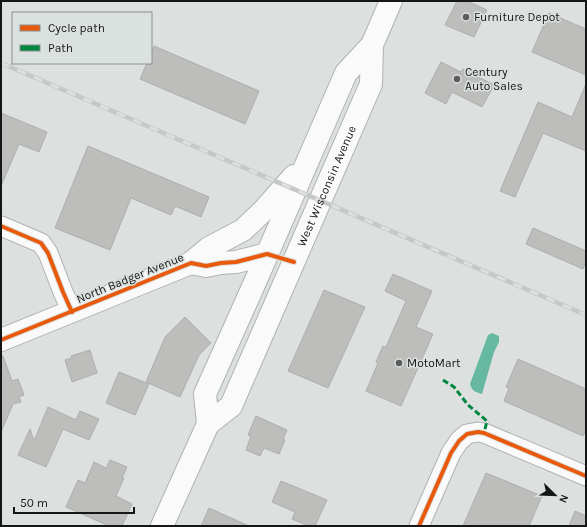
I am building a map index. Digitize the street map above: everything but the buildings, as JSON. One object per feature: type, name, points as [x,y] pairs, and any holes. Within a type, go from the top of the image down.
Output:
[{"type":"main road","name":"West Wisconsin Avenue","points":[[208,424],[205,394],[346,73],[372,45],[391,1]]},
{"type":"main road","name":"West Wisconsin Avenue","points":[[162,526],[208,424],[231,406],[246,374],[371,84],[372,45]]},
{"type":"main road","name":"North Badger Avenue","points":[[1,340],[191,263],[209,248],[243,230],[258,216],[308,160]]},
{"type":"main road","points":[[234,236],[246,236],[267,254],[294,262]]},
{"type":"main road","name":"North Badger Avenue","points":[[191,263],[206,266],[236,262],[267,254]]},
{"type":"main road","points":[[241,314],[241,340],[232,364],[234,368],[246,374]]},
{"type":"street","points":[[1,226],[41,243],[48,253],[72,312]]},
{"type":"street","points":[[419,526],[451,453],[459,441],[467,434],[484,432],[586,476]]},
{"type":"shaded area","points":[[492,333],[499,336],[499,342],[494,352],[482,394],[477,393],[470,384],[488,335]]},
{"type":"railway","points":[[1,63],[586,315]]},
{"type":"marked path","points":[[443,380],[454,387],[468,405],[487,421],[484,433]]},
{"type":"cycle path","points":[[1,226],[41,243],[48,253],[72,312]]},
{"type":"cycle path","points":[[1,340],[191,263],[206,266],[236,262],[267,254],[294,262]]},
{"type":"cycle path","points":[[419,526],[451,453],[459,441],[467,434],[478,432],[484,433],[586,476]]},
{"type":"place","name":"Furniture Depot","points":[[466,17]]},
{"type":"place","name":"Century Auto Sales","points":[[457,79]]},
{"type":"place","name":"MotoMart","points":[[399,363]]}]
